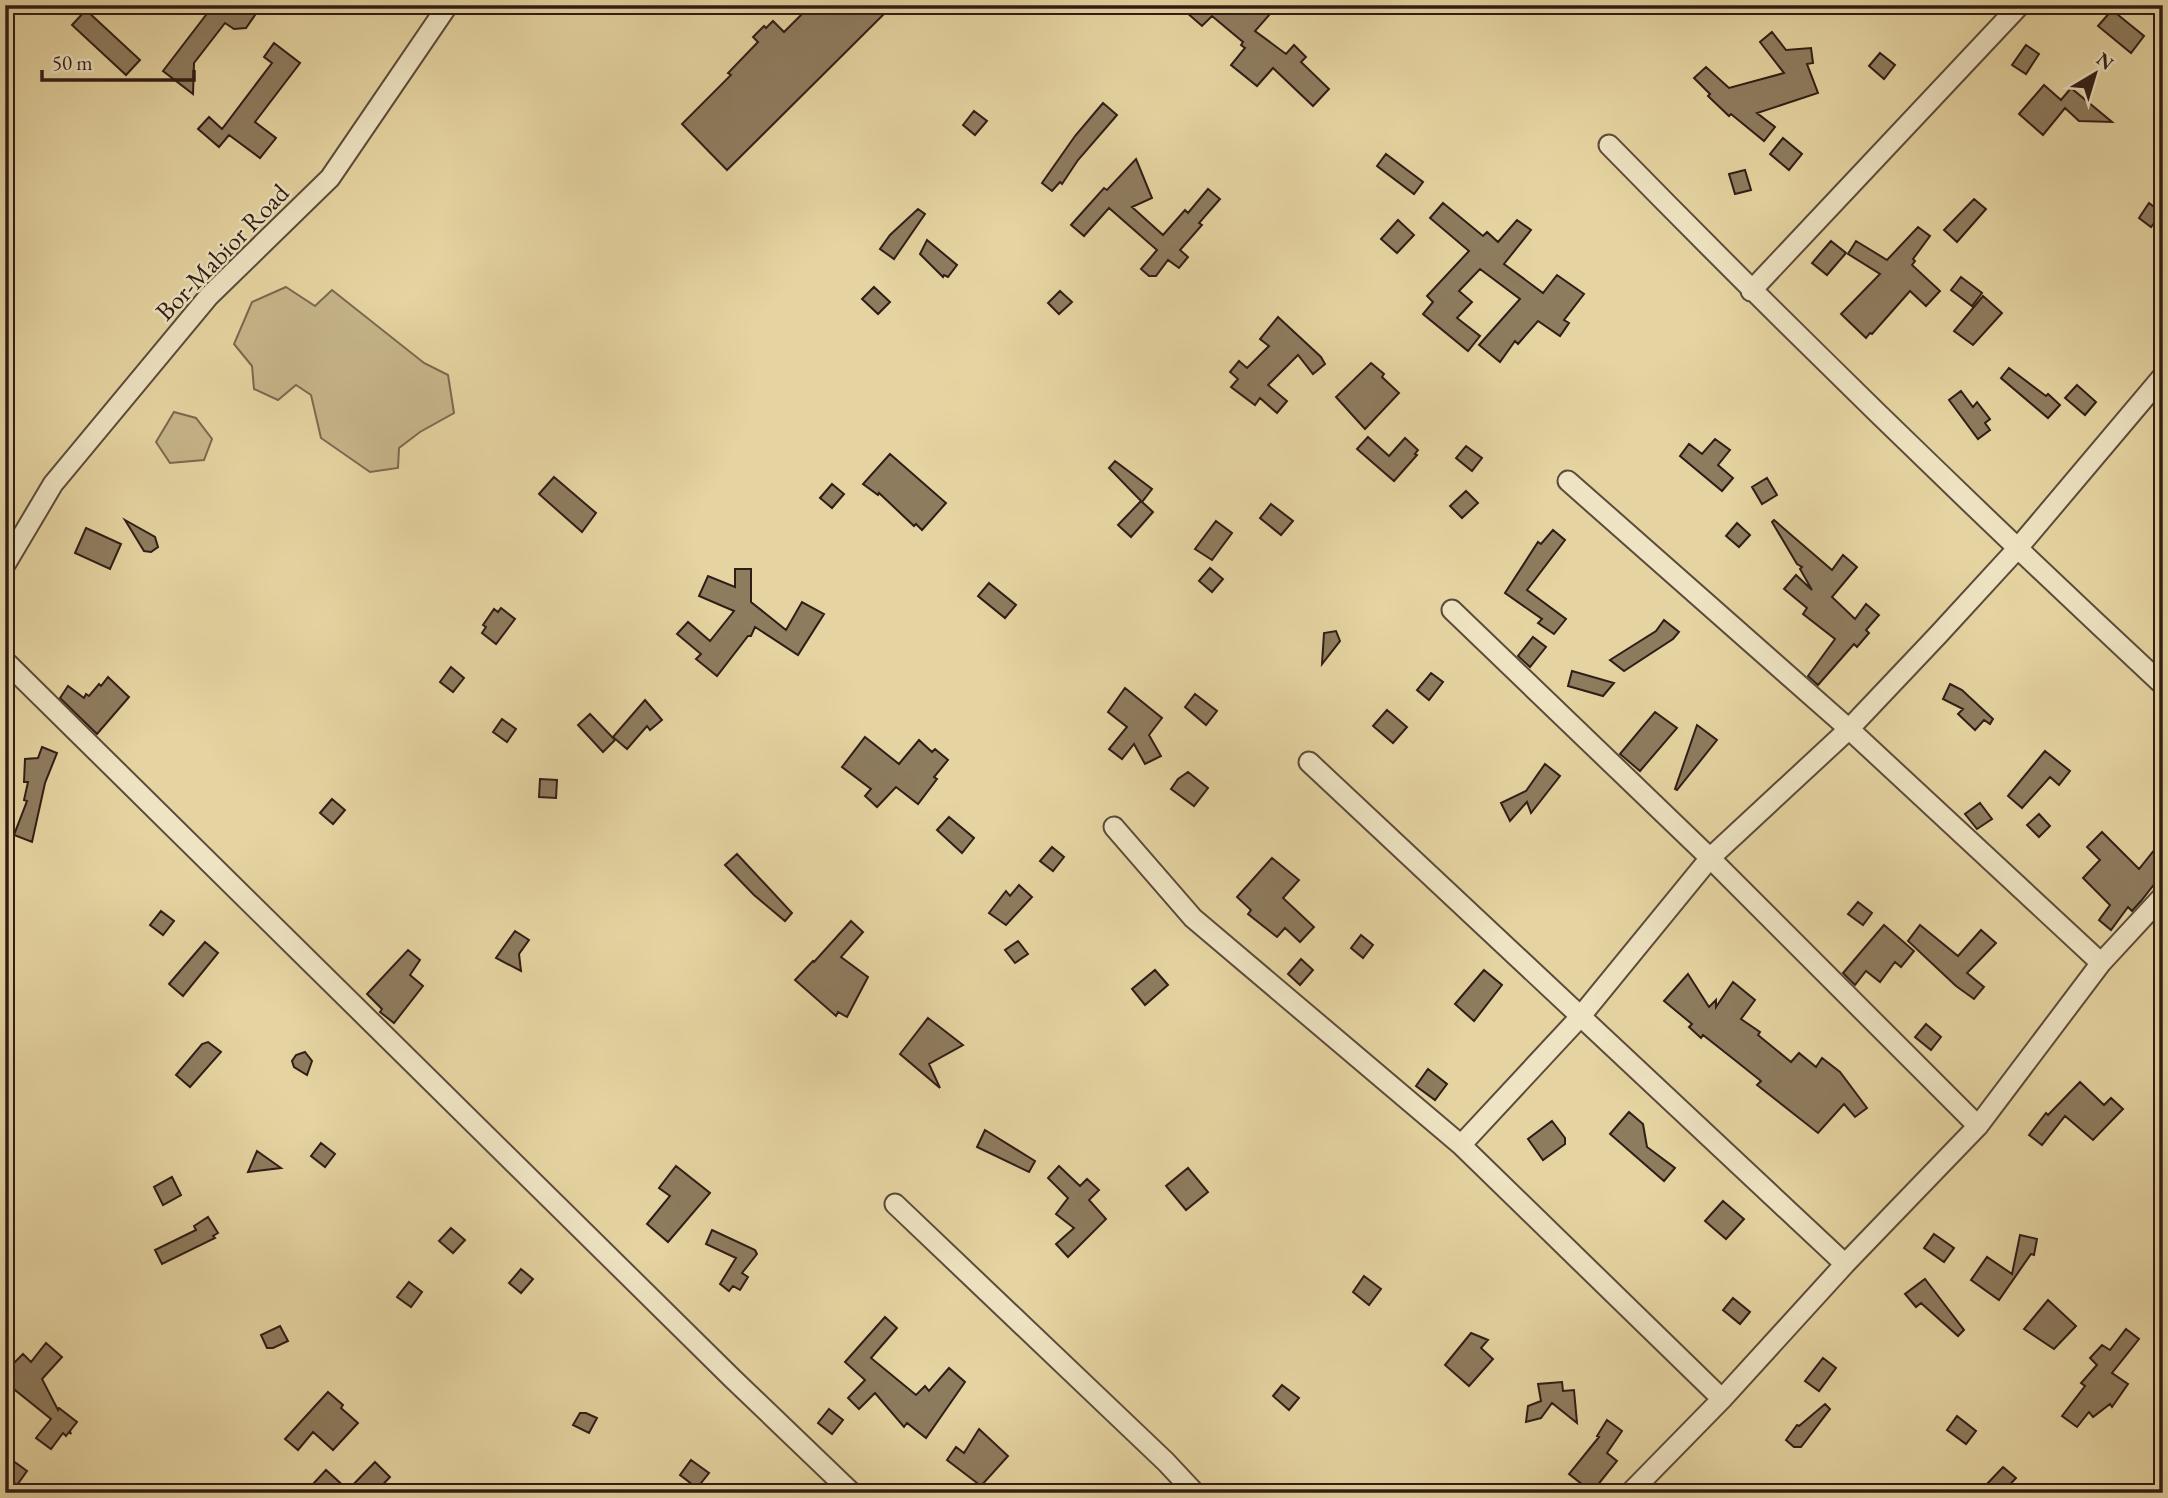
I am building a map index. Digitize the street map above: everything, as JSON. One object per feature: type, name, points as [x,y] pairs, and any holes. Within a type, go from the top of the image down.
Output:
[{"type":"street","name":"Bor-Mabior Road","points":[[5,565],[53,484],[209,296],[330,178],[448,5]]},
{"type":"street","points":[[1751,291],[2020,5]]},
{"type":"street","points":[[1609,145],[1751,291],[2017,549],[2163,685]]},
{"type":"street","points":[[1461,1145],[1580,1017],[1710,858],[1849,729],[2017,549],[2163,376]]},
{"type":"street","points":[[1568,481],[1849,729],[2102,963]]},
{"type":"street","points":[[1452,610],[1710,858],[1978,1126]]},
{"type":"street","points":[[5,661],[852,1493]]},
{"type":"street","points":[[1310,762],[1845,1264]]},
{"type":"street","points":[[1114,827],[1193,918],[1461,1145],[1722,1399]]},
{"type":"street","points":[[1630,1493],[1978,1126],[2102,963],[2163,896]]},
{"type":"street","points":[[895,1204],[1166,1462],[1195,1493]]},
{"type":"shaded area","points":[[286,287],[315,306],[332,290],[424,363],[448,375],[454,413],[420,432],[399,448],[398,468],[370,472],[321,438],[311,395],[296,385],[278,400],[254,389],[252,366],[234,344],[252,302]]},
{"type":"shaded area","points":[[174,412],[196,418],[212,439],[204,460],[170,463],[156,442]]},
{"type":"building","points":[[201,5],[262,5],[246,28],[234,29],[225,23],[194,63],[193,94],[163,71],[209,11]]},
{"type":"building","points":[[811,5],[876,5],[884,14],[727,170],[682,124],[731,75],[728,73],[758,42],[753,37],[764,26],[766,28],[773,21],[784,32]]},
{"type":"building","points":[[1178,5],[1278,5],[1255,31],[1286,54],[1294,45],[1306,57],[1301,62],[1329,89],[1313,106],[1273,68],[1257,86],[1231,65],[1245,48],[1241,45],[1243,42],[1212,16],[1202,26]]},
{"type":"building","points":[[86,10],[140,60],[126,75],[72,25]]},
{"type":"building","points":[[2112,10],[2144,36],[2131,53],[2098,26]]},
{"type":"building","points":[[1772,32],[1786,50],[1811,48],[1813,63],[1807,64],[1818,93],[1757,113],[1775,127],[1764,141],[1731,114],[1729,116],[1694,78],[1706,67],[1729,88],[1784,73],[1760,42]]},
{"type":"building","points":[[274,43],[300,63],[255,122],[276,138],[260,158],[229,135],[219,147],[198,129],[209,117],[222,129],[272,63],[264,57]]},
{"type":"building","points":[[2026,45],[2039,54],[2026,74],[2012,65]]},
{"type":"building","points":[[1880,53],[1895,65],[1884,79],[1869,66]]},
{"type":"building","points":[[2044,85],[2061,100],[2071,88],[2112,122],[2079,121],[2065,108],[2043,135],[2019,114]]},
{"type":"building","points":[[1103,103],[1117,115],[1078,160],[1062,184],[1060,182],[1052,191],[1042,183],[1075,136]]},
{"type":"building","points":[[974,111],[987,121],[975,135],[963,125]]},
{"type":"building","points":[[1783,138],[1802,154],[1789,170],[1770,154]]},
{"type":"building","points":[[1386,154],[1423,182],[1414,194],[1377,166]]},
{"type":"building","points":[[1136,159],[1152,198],[1132,207],[1163,235],[1185,210],[1188,213],[1208,189],[1220,199],[1180,250],[1188,257],[1179,268],[1168,260],[1156,276],[1149,276],[1141,269],[1157,250],[1109,208],[1084,236],[1071,225],[1104,188],[1107,190]]},
{"type":"building","points":[[1745,170],[1751,190],[1735,194],[1729,174]]},
{"type":"building","points":[[1974,199],[1986,209],[1957,242],[1944,230]]},
{"type":"building","points":[[1443,203],[1483,236],[1487,232],[1498,242],[1517,220],[1531,230],[1504,264],[1543,293],[1557,275],[1584,294],[1564,320],[1569,323],[1560,336],[1538,321],[1518,344],[1515,341],[1500,362],[1479,345],[1520,299],[1480,269],[1459,291],[1472,302],[1457,318],[1480,336],[1468,351],[1423,314],[1433,302],[1427,296],[1469,251],[1430,218]]},
{"type":"building","points":[[2149,203],[2162,213],[2151,227],[2139,218]]},
{"type":"building","points":[[918,209],[925,214],[894,259],[880,249],[890,235]]},
{"type":"building","points":[[1398,220],[1414,235],[1397,253],[1381,239]]},
{"type":"building","points":[[1918,227],[1930,236],[1913,259],[1915,261],[1912,265],[1940,291],[1926,306],[1910,291],[1866,338],[1841,314],[1880,274],[1848,254],[1856,241],[1887,260]]},
{"type":"building","points":[[927,240],[957,265],[948,277],[943,277],[920,254]]},
{"type":"building","points":[[1831,241],[1846,253],[1827,275],[1812,263]]},
{"type":"building","points":[[1961,277],[1982,293],[1972,306],[1951,290]]},
{"type":"building","points":[[874,287],[890,302],[878,314],[862,299]]},
{"type":"building","points":[[1060,291],[1072,302],[1059,314],[1048,303]]},
{"type":"building","points":[[1983,296],[2002,313],[1973,345],[1954,331]]},
{"type":"building","points":[[1278,317],[1321,357],[1325,364],[1313,374],[1298,355],[1268,385],[1287,401],[1277,413],[1260,398],[1255,405],[1231,387],[1238,379],[1230,372],[1239,361],[1247,368],[1269,346],[1260,339]]},
{"type":"building","points":[[1371,363],[1399,393],[1365,429],[1336,397]]},
{"type":"building","points":[[2009,368],[2060,405],[2048,418],[2001,378]]},
{"type":"building","points":[[2077,385],[2096,402],[2085,415],[2065,398]]},
{"type":"building","points":[[1961,391],[1973,407],[1977,402],[1990,419],[1985,423],[1990,430],[1978,439],[1949,400]]},
{"type":"building","points":[[1368,437],[1389,456],[1405,438],[1418,450],[1415,454],[1417,455],[1394,481],[1357,449]]},
{"type":"building","points":[[1715,439],[1730,450],[1718,465],[1733,478],[1722,491],[1680,456],[1689,444],[1702,454]]},
{"type":"building","points":[[1466,446],[1482,458],[1472,471],[1456,458]]},
{"type":"building","points":[[890,454],[946,503],[922,530],[916,524],[914,526],[879,493],[878,495],[863,484]]},
{"type":"building","points":[[1115,461],[1152,489],[1142,502],[1109,468]]},
{"type":"building","points":[[554,477],[596,513],[582,532],[539,494]]},
{"type":"building","points":[[1767,478],[1777,495],[1762,504],[1752,487]]},
{"type":"building","points":[[832,484],[844,494],[832,508],[820,498]]},
{"type":"building","points":[[1466,491],[1478,503],[1462,518],[1450,506]]},
{"type":"building","points":[[1141,501],[1153,512],[1131,537],[1118,525]]},
{"type":"building","points":[[1271,504],[1293,521],[1281,535],[1260,518]]},
{"type":"building","points":[[125,520],[155,537],[158,547],[151,552],[144,551]]},
{"type":"building","points":[[1774,520],[1832,570],[1843,555],[1857,567],[1832,597],[1855,619],[1866,604],[1879,615],[1866,630],[1869,633],[1857,647],[1854,644],[1818,685],[1808,676],[1835,639],[1803,614],[1807,608],[1784,589],[1796,575],[1812,590],[1800,569],[1802,567],[1797,564],[1772,522]]},
{"type":"building","points":[[1216,521],[1232,533],[1212,560],[1195,549]]},
{"type":"building","points":[[1737,523],[1750,535],[1739,547],[1726,536]]},
{"type":"building","points":[[86,528],[121,544],[110,569],[75,553]]},
{"type":"building","points":[[1553,530],[1565,540],[1527,590],[1566,619],[1554,634],[1538,623],[1542,619],[1505,593],[1538,542],[1541,544]]},
{"type":"building","points":[[1210,568],[1223,579],[1212,592],[1199,581]]},
{"type":"building","points":[[735,569],[751,569],[751,602],[786,630],[802,602],[824,614],[798,655],[755,627],[751,636],[748,636],[717,676],[696,659],[701,654],[677,634],[688,622],[710,641],[734,611],[699,596],[708,576],[735,587]]},
{"type":"building","points":[[989,583],[1016,605],[1005,618],[978,596]]},
{"type":"building","points":[[501,608],[515,619],[496,644],[482,633],[486,627],[483,625],[494,609],[498,612]]},
{"type":"building","points":[[1664,620],[1679,632],[1673,639],[1624,671],[1610,660],[1656,631]]},
{"type":"building","points":[[1336,631],[1340,641],[1322,664],[1324,633]]},
{"type":"building","points":[[1533,637],[1546,647],[1530,667],[1518,656]]},
{"type":"building","points":[[451,667],[464,678],[453,692],[440,682]]},
{"type":"building","points":[[1572,671],[1614,683],[1603,696],[1568,686]]},
{"type":"building","points":[[1431,673],[1443,682],[1429,700],[1417,690]]},
{"type":"building","points":[[108,677],[129,697],[97,734],[60,698],[68,686],[84,698],[86,694],[89,696]]},
{"type":"building","points":[[1950,684],[1962,690],[1993,719],[1990,724],[1984,720],[1975,730],[1958,714],[1963,709],[1943,699]]},
{"type":"building","points":[[1125,688],[1162,718],[1149,735],[1161,756],[1145,764],[1134,744],[1122,759],[1109,749],[1127,727],[1108,712]]},
{"type":"building","points":[[1195,694],[1217,711],[1206,725],[1185,707]]},
{"type":"building","points":[[645,700],[662,720],[650,730],[647,726],[627,749],[613,737]]},
{"type":"building","points":[[1387,710],[1407,727],[1393,743],[1373,726]]},
{"type":"building","points":[[1655,712],[1677,728],[1640,771],[1620,754]]},
{"type":"building","points":[[590,714],[615,740],[603,752],[578,725]]},
{"type":"building","points":[[502,719],[516,729],[507,742],[493,732]]},
{"type":"building","points":[[1697,725],[1717,740],[1677,790],[1675,789]]},
{"type":"building","points":[[865,737],[899,764],[919,740],[932,752],[935,749],[948,760],[918,804],[896,787],[877,807],[865,796],[871,789],[842,767]]},
{"type":"building","points":[[42,747],[57,753],[45,783],[32,842],[14,835],[27,801],[24,800],[28,782],[24,782],[25,759],[38,758]]},
{"type":"building","points":[[2045,751],[2070,771],[2059,785],[2050,777],[2022,808],[2008,796]]},
{"type":"building","points":[[1545,764],[1560,776],[1531,813],[1527,802],[1510,821],[1501,803],[1526,791]]},
{"type":"building","points":[[1188,772],[1208,788],[1194,806],[1171,789],[1178,779]]},
{"type":"building","points":[[540,779],[557,780],[556,798],[539,797]]},
{"type":"building","points":[[332,799],[345,810],[333,824],[320,813]]},
{"type":"building","points":[[1980,803],[1992,819],[1977,829],[1965,814]]},
{"type":"building","points":[[2039,814],[2050,826],[2039,837],[2027,825]]},
{"type":"building","points":[[949,817],[974,838],[962,853],[937,830]]},
{"type":"building","points":[[2102,832],[2139,869],[2163,839],[2163,873],[2132,911],[2128,907],[2111,930],[2099,920],[2110,905],[2083,878],[2100,860],[2087,847]]},
{"type":"building","points":[[1052,847],[1064,857],[1053,871],[1040,861]]},
{"type":"building","points":[[737,854],[792,913],[785,921],[754,895],[725,865]]},
{"type":"building","points":[[1272,858],[1299,880],[1283,898],[1314,927],[1300,942],[1285,928],[1277,937],[1248,914],[1251,910],[1237,897]]},
{"type":"building","points":[[1019,885],[1032,897],[1006,925],[989,913],[1006,891],[1010,896]]},
{"type":"building","points":[[1858,902],[1872,913],[1863,925],[1848,914]]},
{"type":"building","points":[[161,911],[174,921],[163,935],[150,925]]},
{"type":"building","points":[[851,921],[863,932],[841,957],[868,977],[847,1017],[838,1012],[836,1016],[795,980]]},
{"type":"building","points":[[1884,925],[1914,951],[1901,967],[1895,962],[1880,982],[1866,971],[1855,985],[1843,973]]},
{"type":"building","points":[[1920,925],[1958,956],[1981,930],[1996,943],[1967,973],[1984,987],[1974,999],[1956,986],[1908,941]]},
{"type":"building","points":[[515,931],[529,940],[519,954],[521,971],[496,958]]},
{"type":"building","points":[[1361,935],[1373,945],[1363,958],[1351,948]]},
{"type":"building","points":[[1018,941],[1028,954],[1015,963],[1005,950]]},
{"type":"building","points":[[205,942],[218,953],[183,996],[169,984]]},
{"type":"building","points":[[408,950],[420,960],[410,975],[423,986],[394,1023],[380,1012],[382,1009],[367,994]]},
{"type":"building","points":[[1301,959],[1313,970],[1300,985],[1288,974]]},
{"type":"building","points":[[1155,970],[1168,985],[1145,1005],[1132,989]]},
{"type":"building","points":[[1484,970],[1502,985],[1474,1021],[1455,1004]]},
{"type":"building","points":[[1688,974],[1709,1007],[1716,1000],[1716,1007],[1733,982],[1755,1000],[1741,1019],[1760,1032],[1758,1035],[1791,1062],[1799,1053],[1816,1067],[1822,1058],[1840,1072],[1867,1108],[1855,1117],[1844,1104],[1818,1133],[1757,1085],[1761,1081],[1703,1035],[1701,1038],[1689,1027],[1692,1024],[1664,1001]]},
{"type":"building","points":[[928,1018],[963,1045],[929,1064],[940,1088],[900,1054]]},
{"type":"building","points":[[1926,1024],[1941,1037],[1931,1050],[1915,1037]]},
{"type":"building","points":[[208,1042],[221,1052],[190,1087],[176,1075],[202,1044]]},
{"type":"building","points":[[305,1052],[312,1061],[307,1075],[294,1067],[292,1061],[296,1055]]},
{"type":"building","points":[[1428,1069],[1447,1084],[1435,1100],[1416,1086]]},
{"type":"building","points":[[2080,1082],[2104,1105],[2111,1098],[2123,1109],[2093,1140],[2065,1116],[2042,1145],[2029,1135],[2046,1113],[2048,1115]]},
{"type":"building","points":[[1629,1112],[1643,1124],[1647,1147],[1675,1168],[1664,1181],[1610,1134]]},
{"type":"building","points":[[1552,1121],[1565,1138],[1565,1144],[1543,1160],[1528,1139]]},
{"type":"building","points":[[985,1130],[1035,1161],[1029,1172],[977,1147]]},
{"type":"building","points":[[321,1143],[335,1154],[325,1167],[311,1156]]},
{"type":"building","points":[[257,1151],[281,1168],[248,1172]]},
{"type":"building","points":[[676,1166],[710,1193],[668,1242],[647,1224],[670,1196],[659,1188]]},
{"type":"building","points":[[1059,1166],[1080,1186],[1087,1179],[1099,1190],[1089,1200],[1106,1219],[1068,1257],[1056,1244],[1074,1228],[1056,1214],[1068,1198],[1048,1178]]},
{"type":"building","points":[[1188,1168],[1208,1192],[1186,1210],[1166,1186]]},
{"type":"building","points":[[172,1177],[181,1195],[163,1205],[154,1187]]},
{"type":"building","points":[[1723,1201],[1744,1219],[1726,1239],[1705,1221]]},
{"type":"building","points":[[208,1217],[218,1233],[213,1236],[215,1238],[162,1264],[155,1250],[196,1230],[194,1226]]},
{"type":"building","points":[[451,1228],[465,1240],[453,1253],[439,1241]]},
{"type":"building","points":[[712,1230],[755,1250],[757,1254],[742,1273],[748,1277],[740,1290],[733,1286],[729,1291],[720,1284],[736,1258],[706,1244]]},
{"type":"building","points":[[1934,1234],[1954,1248],[1944,1262],[1924,1248]]},
{"type":"building","points":[[2020,1235],[2037,1239],[2034,1255],[2031,1254],[1999,1300],[1971,1280],[1987,1257],[2012,1274]]},
{"type":"building","points":[[521,1269],[533,1279],[521,1293],[509,1283]]},
{"type":"building","points":[[1364,1276],[1381,1289],[1369,1305],[1353,1292]]},
{"type":"building","points":[[1925,1279],[1964,1330],[1958,1336],[1921,1303],[1916,1307],[1905,1294]]},
{"type":"building","points":[[409,1282],[422,1292],[411,1307],[397,1297]]},
{"type":"building","points":[[1733,1298],[1750,1312],[1740,1324],[1723,1310]]},
{"type":"building","points":[[2048,1300],[2076,1326],[2054,1349],[2024,1329]]},
{"type":"building","points":[[885,1317],[897,1328],[871,1358],[916,1395],[925,1386],[929,1391],[949,1368],[965,1382],[926,1438],[907,1423],[904,1427],[875,1393],[859,1409],[848,1398],[865,1380],[845,1362]]},
{"type":"building","points":[[280,1326],[288,1341],[267,1348],[261,1335]]},
{"type":"building","points":[[2126,1329],[2139,1339],[2112,1373],[2128,1384],[2112,1407],[2110,1404],[2093,1417],[2089,1412],[2077,1427],[2062,1416],[2085,1386],[2081,1383],[2097,1365],[2090,1358],[2102,1345],[2110,1350]]},
{"type":"building","points":[[1471,1333],[1488,1340],[1481,1348],[1493,1359],[1469,1386],[1445,1365]]},
{"type":"building","points":[[46,1343],[62,1357],[42,1379],[58,1410],[59,1408],[77,1422],[70,1431],[71,1434],[69,1432],[66,1436],[63,1433],[51,1449],[36,1438],[51,1419],[5,1382],[5,1357],[13,1364],[23,1354],[31,1362]]},
{"type":"building","points":[[1823,1358],[1836,1368],[1819,1391],[1805,1381]]},
{"type":"building","points":[[1562,1382],[1563,1391],[1574,1390],[1577,1423],[1552,1403],[1541,1418],[1526,1422],[1528,1406],[1541,1401],[1538,1384]]},
{"type":"building","points":[[1282,1385],[1299,1398],[1289,1410],[1273,1396]]},
{"type":"building","points":[[328,1392],[358,1423],[333,1450],[313,1432],[298,1450],[285,1439]]},
{"type":"building","points":[[1825,1404],[1830,1409],[1801,1447],[1794,1447],[1786,1440],[1797,1425]]},
{"type":"building","points":[[829,1409],[843,1420],[832,1434],[818,1423]]},
{"type":"building","points":[[580,1413],[597,1418],[589,1433],[573,1425]]},
{"type":"building","points":[[1957,1416],[1976,1431],[1966,1444],[1947,1430]]},
{"type":"building","points":[[1607,1420],[1622,1431],[1607,1453],[1617,1461],[1592,1492],[1569,1474],[1599,1437],[1597,1436]]},
{"type":"building","points":[[979,1429],[1008,1456],[981,1486],[947,1460],[956,1447],[964,1453]]},
{"type":"building","points":[[5,1455],[27,1471],[17,1485],[5,1476]]},
{"type":"building","points":[[691,1460],[709,1473],[697,1488],[680,1475]]},
{"type":"building","points":[[375,1462],[390,1477],[375,1493],[322,1493],[313,1484],[326,1470],[348,1490]]},
{"type":"building","points":[[2003,1467],[2016,1478],[2002,1493],[1995,1493],[1986,1485]]}]
